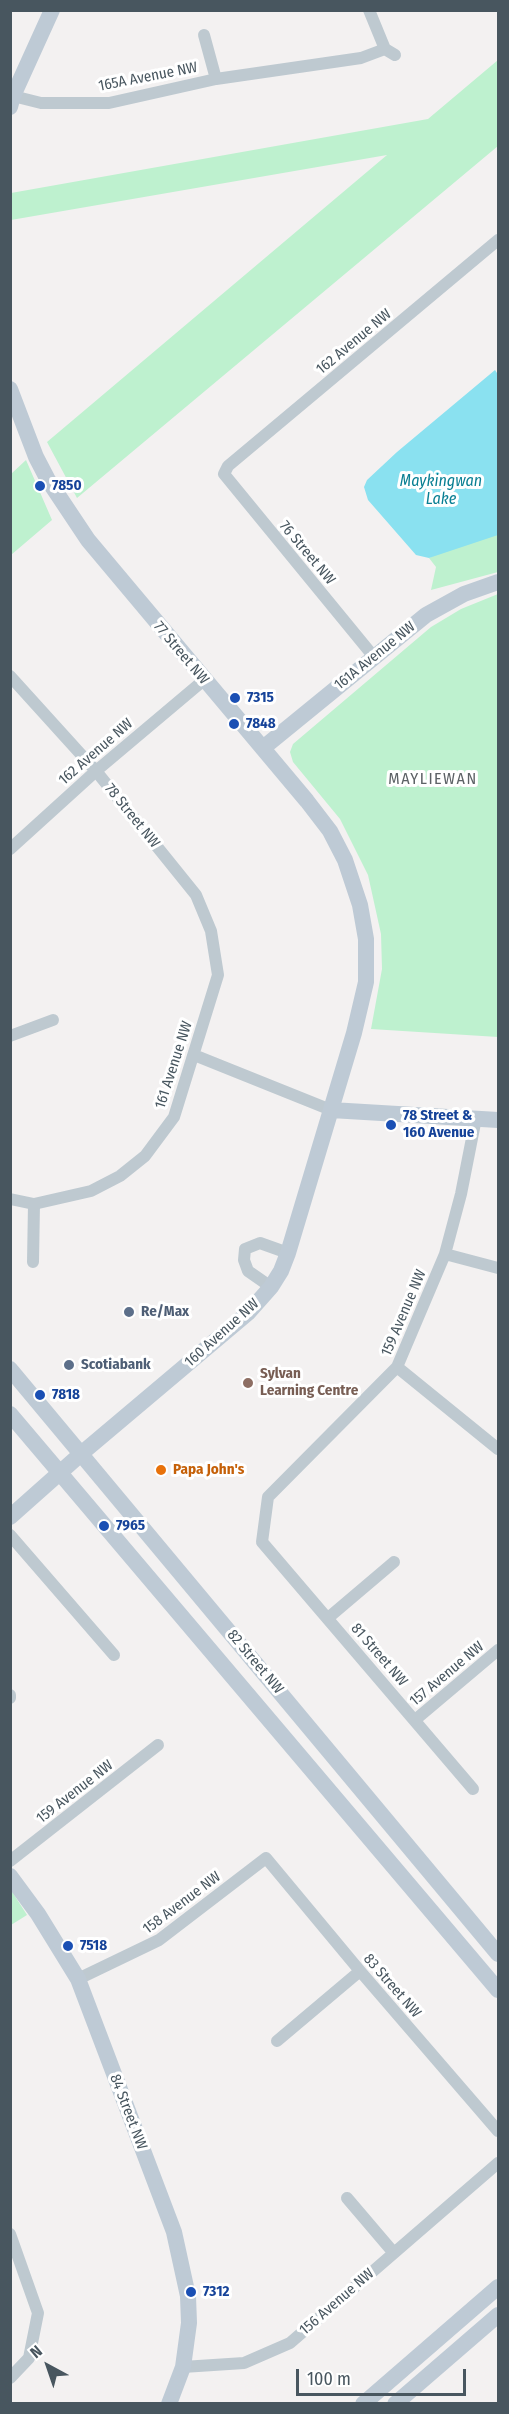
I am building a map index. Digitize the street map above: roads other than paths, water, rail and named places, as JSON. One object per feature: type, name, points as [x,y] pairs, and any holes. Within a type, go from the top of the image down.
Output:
[{"type":"street","points":[[12,101],[52,10]]},
{"type":"street","name":"165A Avenue NW","points":[[12,101],[109,103],[216,79],[390,52],[369,10]]},
{"type":"street","name":"165A Avenue NW","points":[[204,35],[216,79]]},
{"type":"street","name":"162 Avenue NW","points":[[228,466],[498,240]]},
{"type":"street","name":"77 Street NW","points":[[10,388],[13,406],[48,480],[88,540],[330,831],[345,860],[360,905],[366,939],[366,981]]},
{"type":"street","name":"76 Street NW","points":[[228,466],[224,474],[234,488],[374,657]]},
{"type":"street","name":"161A Avenue NW","points":[[263,748],[407,629],[445,603],[498,582]]},
{"type":"street","name":"78 Street NW","points":[[10,676],[96,771],[196,895],[212,932],[218,975]]},
{"type":"street","name":"162 Avenue NW","points":[[10,849],[96,771],[204,680]]},
{"type":"street","name":"161 Avenue NW","points":[[34,1204],[91,1191],[120,1176],[145,1156],[174,1116],[218,975]]},
{"type":"street","name":"160 Avenue NW","points":[[10,1517],[248,1313],[271,1287],[288,1253],[332,1110],[366,981]]},
{"type":"street","points":[[10,1036],[53,1020]]},
{"type":"street","points":[[194,1055],[332,1110],[498,1120]]},
{"type":"street","name":"159 Avenue NW","points":[[262,1542],[268,1497],[397,1367],[445,1254],[461,1194],[476,1118]]},
{"type":"street","points":[[10,1199],[34,1204],[33,1262]]},
{"type":"street","points":[[271,1287],[248,1271],[244,1260],[245,1249],[260,1243],[288,1253]]},
{"type":"street","points":[[445,1254],[498,1268]]},
{"type":"street","points":[[397,1367],[498,1449]]},
{"type":"street","name":"82 Street NW","points":[[10,1369],[498,1954]]},
{"type":"street","name":"82 Street NW","points":[[10,1414],[496,1988]]},
{"type":"street","points":[[10,1535],[114,1655]]},
{"type":"street","name":"81 Street NW","points":[[262,1542],[473,1789]]},
{"type":"street","points":[[327,1618],[394,1562]]},
{"type":"street","name":"157 Avenue NW","points":[[415,1720],[498,1650]]},
{"type":"street","name":"159 Avenue NW","points":[[10,1861],[158,1746]]},
{"type":"street","name":"83 Street NW","points":[[266,1858],[498,2131]]},
{"type":"street","name":"158 Avenue NW","points":[[78,1979],[159,1940],[266,1858]]},
{"type":"street","name":"84 Street NW","points":[[10,1876],[38,1914],[78,1979],[174,2232],[188,2295],[189,2323],[183,2367]]},
{"type":"street","points":[[277,2041],[360,1971]]},
{"type":"street","name":"156 Avenue NW","points":[[183,2367],[244,2363],[290,2343],[498,2163]]},
{"type":"street","points":[[347,2198],[393,2252]]},
{"type":"street","points":[[10,2234],[38,2313],[29,2358],[10,2378]]},
{"type":"street","points":[[363,2403],[498,2287]]},
{"type":"street","points":[[395,2403],[498,2315]]},
{"type":"street","points":[[480,2331],[498,2320]]},
{"type":"street","points":[[169,2403],[183,2367]]},
{"type":"water","name":"Maykingwan Lake","points":[[495,370],[497,373],[498,371],[498,535],[429,558],[416,555],[368,500],[364,487],[367,480],[397,452]]},
{"type":"place","name":"7850","points":[[40,486]]},
{"type":"place","name":"7315","points":[[235,698]]},
{"type":"place","name":"7848","points":[[234,724]]},
{"type":"place","name":"78 Street & 160 Avenue","points":[[391,1125]]},
{"type":"place","name":"Re/Max","points":[[129,1312]]},
{"type":"place","name":"Scotiabank","points":[[69,1365]]},
{"type":"place","name":"Sylvan Learning Centre","points":[[248,1383]]},
{"type":"place","name":"7818","points":[[40,1395]]},
{"type":"place","name":"Papa John's","points":[[161,1470]]},
{"type":"place","name":"7965","points":[[104,1526]]},
{"type":"place","name":"7518","points":[[68,1946]]},
{"type":"place","name":"7312","points":[[191,2292]]},
{"type":"district","name":"MAYLIEWAN","points":[[433,780]]}]
